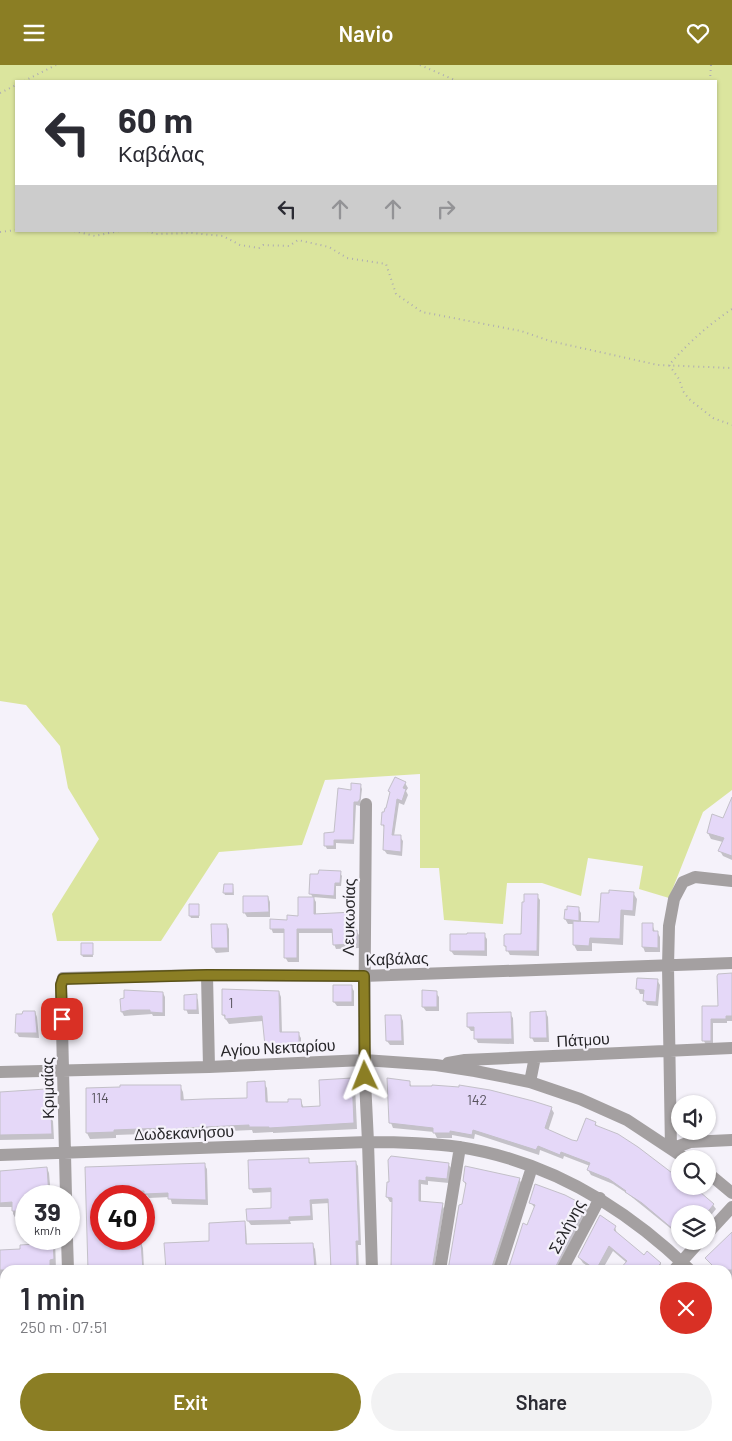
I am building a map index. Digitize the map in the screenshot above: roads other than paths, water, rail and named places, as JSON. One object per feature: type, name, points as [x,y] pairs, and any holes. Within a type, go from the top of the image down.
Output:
[{"type":"street","name":"Λευκωσίας","points":[[366,804],[364,1060],[372,1265]]},
{"type":"street","points":[[732,881],[694,877],[683,883],[674,899],[669,926],[668,966],[671,1149],[690,1142],[732,1140]]},
{"type":"street","name":"Καβάλας","points":[[63,979],[207,975],[364,976],[732,963]]},
{"type":"street","points":[[207,975],[209,1067]]},
{"type":"street","name":"Κριμαίας","points":[[63,979],[61,985],[66,1185]]},
{"type":"street","name":"Πάτμου","points":[[436,1065],[465,1060],[732,1048]]},
{"type":"street","points":[[530,1083],[535,1057]]},
{"type":"street","name":"Αγίου Νεκταρίου","points":[[0,1072],[209,1067],[364,1060],[436,1065],[530,1083],[580,1099],[627,1121],[671,1149]]},
{"type":"street","name":"Δωδεκανήσου","points":[[0,1155],[368,1142],[460,1147],[532,1167],[600,1198],[640,1225],[680,1265]]},
{"type":"street","points":[[441,1265],[460,1147]]},
{"type":"street","points":[[501,1265],[532,1167]]},
{"type":"street","points":[[716,1180],[732,1193]]},
{"type":"street","name":"Σελήνης","points":[[565,1265],[600,1198]]},
{"type":"street","points":[[716,1224],[732,1207]]},
{"type":"street","points":[[67,1250],[68,1265]]},
{"type":"street","points":[[683,1265],[694,1250]]}]
